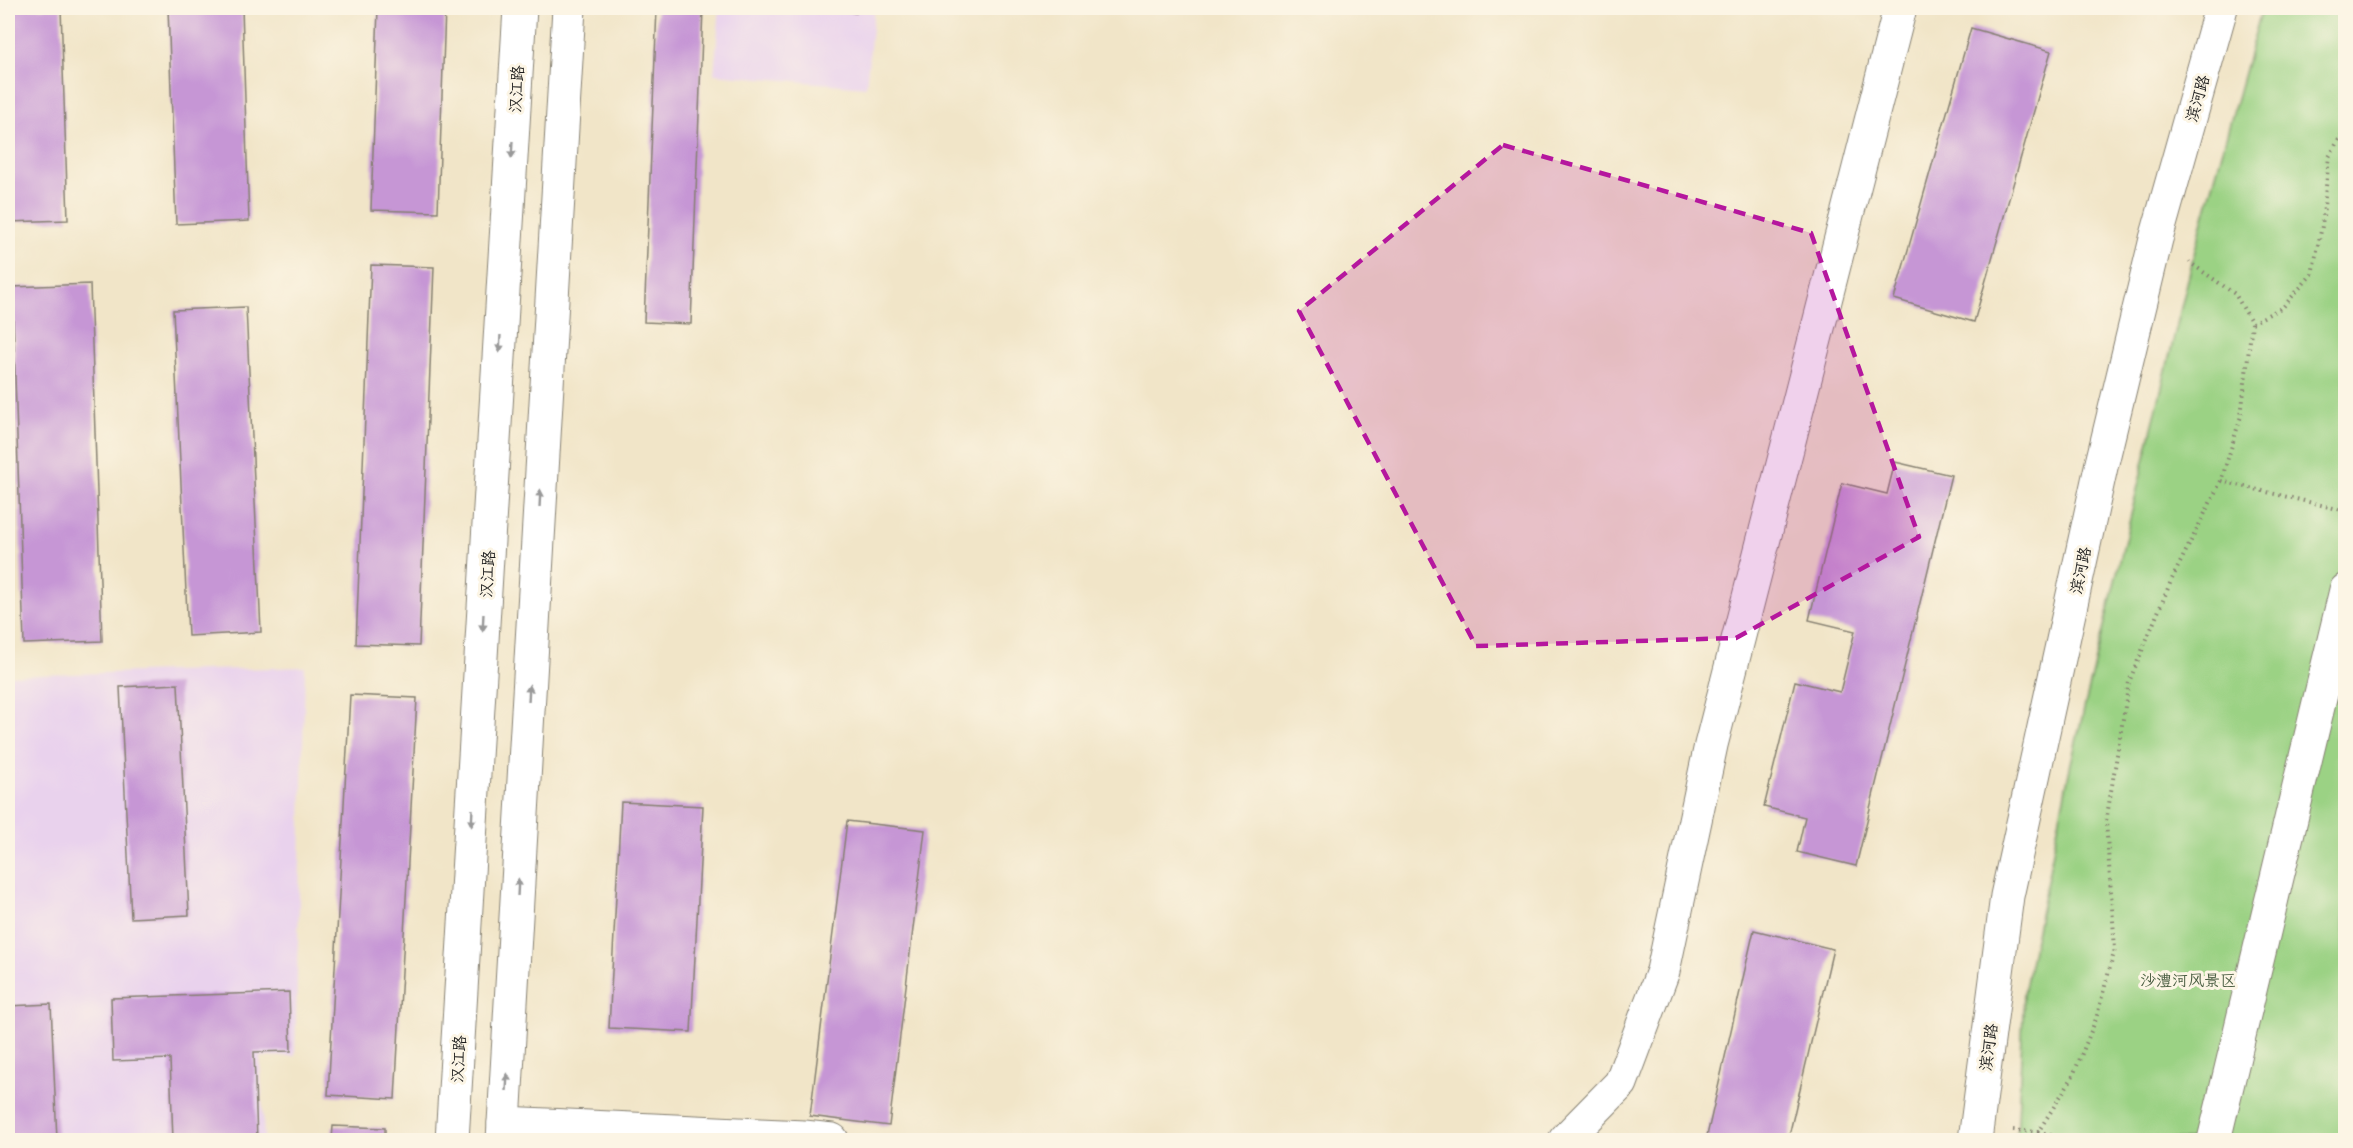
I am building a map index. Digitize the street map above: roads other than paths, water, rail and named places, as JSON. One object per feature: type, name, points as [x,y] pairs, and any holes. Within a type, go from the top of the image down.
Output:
[{"type":"street","name":"汉江路","points":[[452,1140],[520,8]]},
{"type":"street","points":[[568,8],[504,1132],[804,1137],[832,1140]]},
{"type":"street","points":[[1564,1140],[1621,1083],[1663,970],[1711,745],[1900,8]]},
{"type":"street","name":"滨河路","points":[[1975,1134],[2007,896],[2101,467],[2156,239],[2221,8]]},
{"type":"street","points":[[2214,1140],[2346,591]]},
{"type":"park label","name":"沙澧河风景区","points":[[2188,979]]}]
